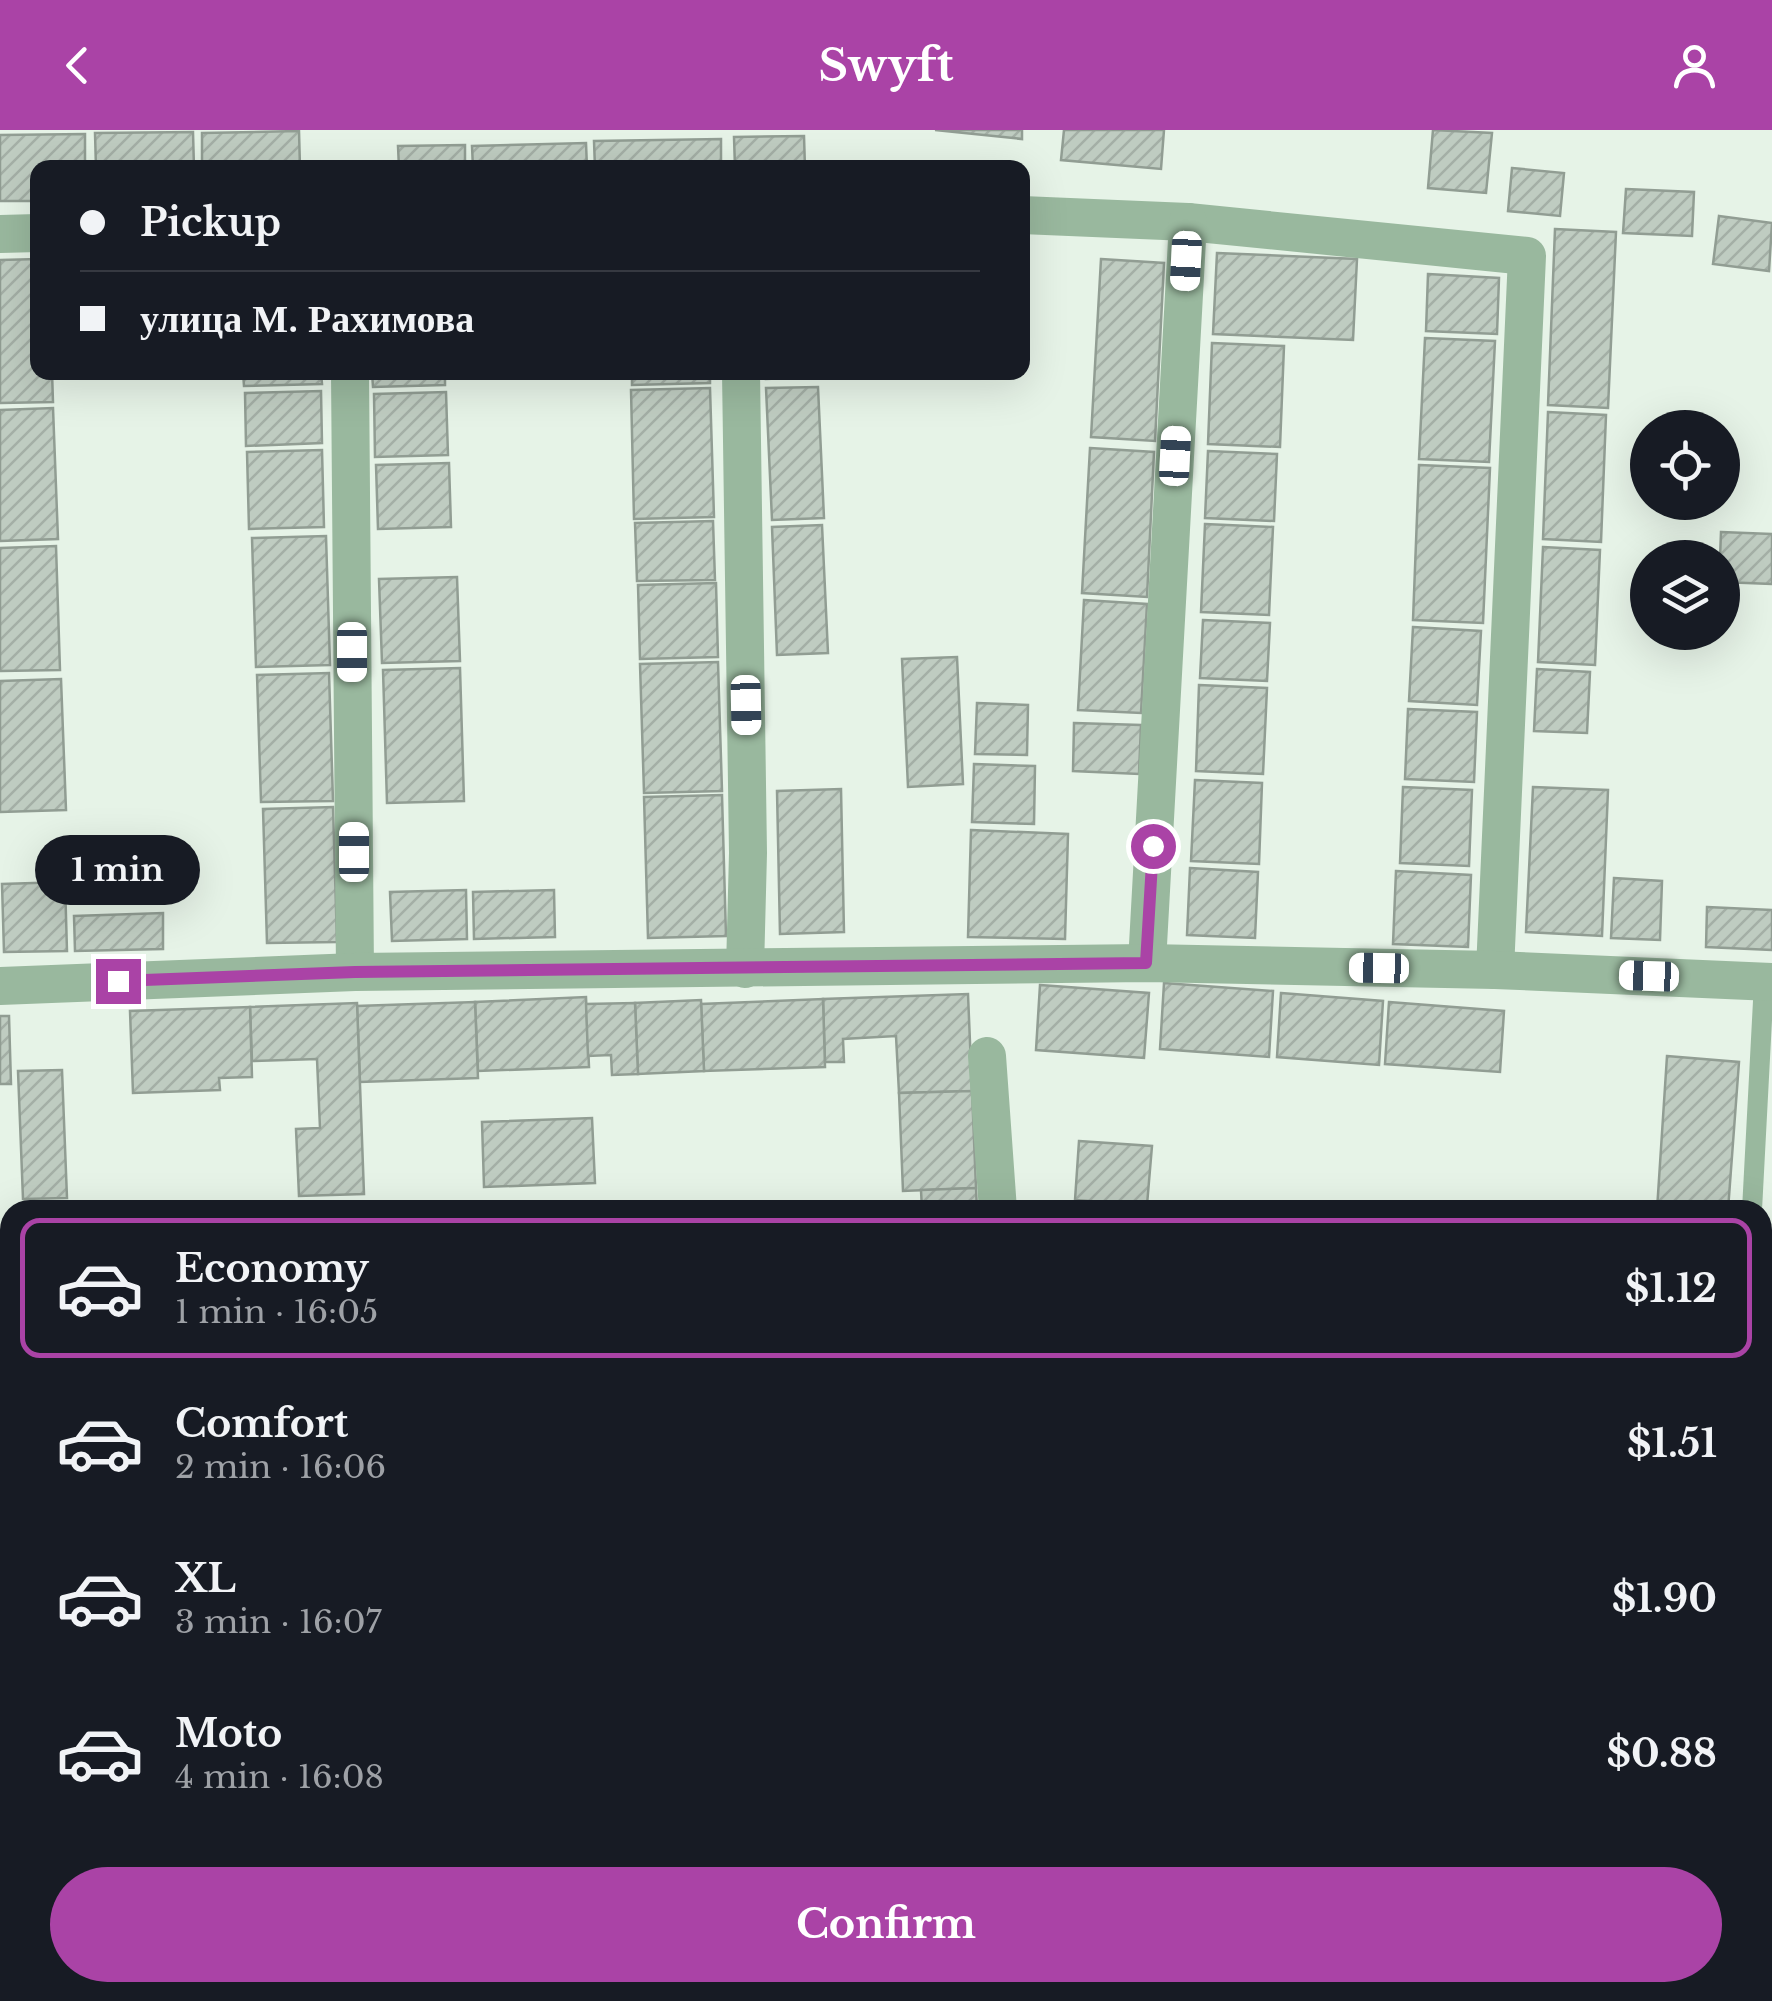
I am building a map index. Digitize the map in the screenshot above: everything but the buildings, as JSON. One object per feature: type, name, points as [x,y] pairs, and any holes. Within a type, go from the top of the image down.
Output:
[{"type":"street","points":[[1030,215],[1188,222],[1528,256],[1495,970]]},
{"type":"street","points":[[1146,963],[1188,222]]},
{"type":"street","points":[[0,234],[30,233]]},
{"type":"street","points":[[350,380],[355,972]]},
{"type":"street","points":[[741,380],[748,853],[745,969]]},
{"type":"street","points":[[0,986],[355,972],[1146,963],[1495,970],[1768,982]]},
{"type":"street","points":[[987,1056],[997,1200]]},
{"type":"lane","points":[[1753,1200],[1768,982]]},
{"type":"route","points":[[118,981],[355,972],[1146,963],[1153,846]]}]
